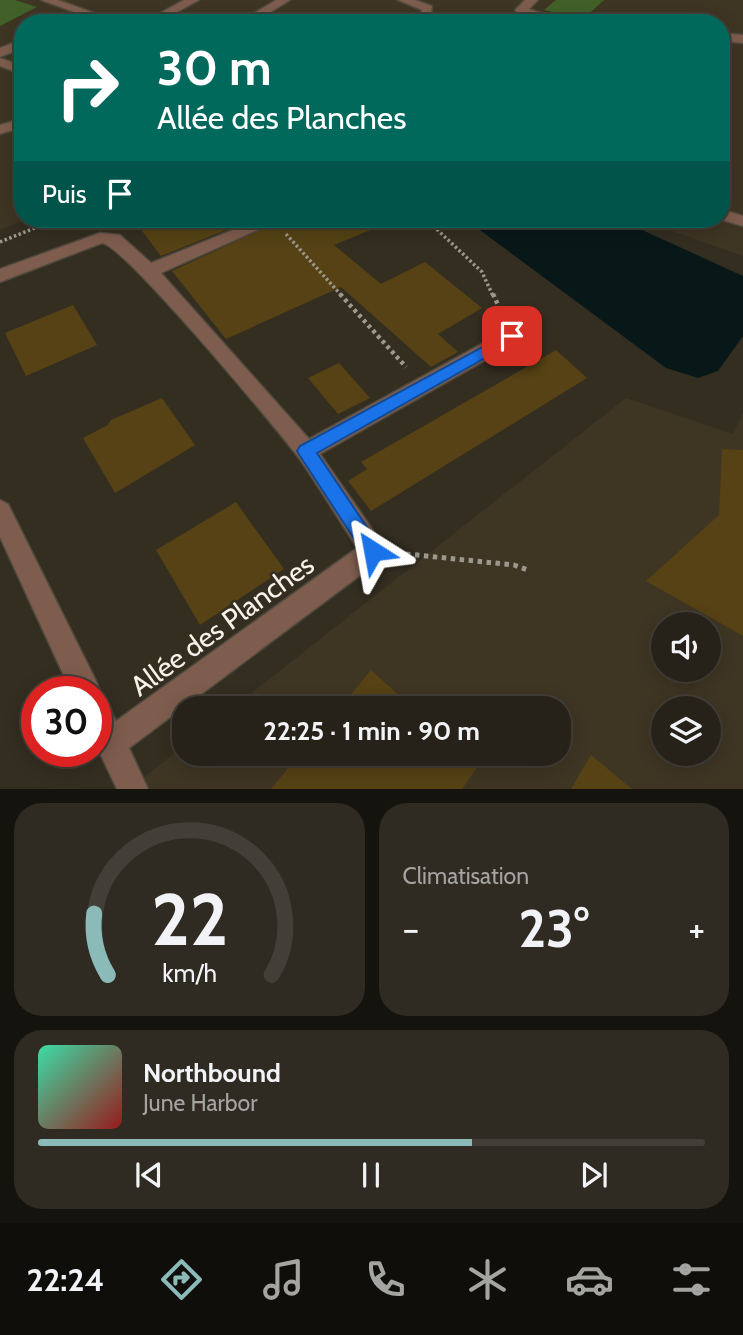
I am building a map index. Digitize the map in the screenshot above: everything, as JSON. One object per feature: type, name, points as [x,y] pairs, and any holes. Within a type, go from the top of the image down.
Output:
[{"type":"street","points":[[47,0],[89,14]]},
{"type":"street","points":[[165,14],[192,0]]},
{"type":"street","points":[[260,14],[284,0]]},
{"type":"street","points":[[404,0],[428,8],[426,14]]},
{"type":"street","points":[[532,0],[521,10],[535,14]]},
{"type":"street","points":[[149,271],[266,228]]},
{"type":"street","points":[[0,276],[100,238],[114,239],[149,271],[306,451],[373,551]]},
{"type":"street","points":[[306,451],[512,336]]},
{"type":"street","points":[[0,511],[79,676]]},
{"type":"street","name":"Allée des Planches","points":[[112,742],[373,551]]},
{"type":"street","points":[[112,745],[133,789]]},
{"type":"path","points":[[0,242],[35,228]]},
{"type":"path","points":[[282,228],[423,386]]},
{"type":"path","points":[[436,228],[482,272],[512,336]]},
{"type":"path","points":[[373,551],[514,565],[528,570]]},
{"type":"shaded area","points":[[0,0],[743,0],[743,256],[664,228],[730,228],[730,14],[14,14],[14,224],[0,230]]},
{"type":"shaded area","points":[[477,228],[638,228],[743,276],[743,336],[718,371],[698,378],[666,368]]},
{"type":"shaded area","points":[[626,398],[733,434],[743,413],[743,789],[129,789],[172,755],[172,766],[571,766],[571,696],[248,696]]},
{"type":"green space","points":[[0,0],[15,0],[37,7],[23,14],[14,14],[14,19],[0,26]]},
{"type":"green space","points":[[556,0],[604,0],[589,14],[561,14],[544,10]]},
{"type":"building","points":[[140,228],[231,228],[161,256]]},
{"type":"building","points":[[265,228],[375,228],[334,245],[381,284],[425,262],[482,308],[438,334],[458,352],[431,367],[341,287],[226,339],[172,271]]},
{"type":"building","points":[[73,305],[97,345],[26,376],[5,333]]},
{"type":"building","points":[[556,350],[587,378],[371,511],[348,481],[367,469],[361,462]]},
{"type":"building","points":[[339,363],[370,398],[338,414],[308,378]]},
{"type":"building","points":[[162,398],[195,445],[115,493],[83,438],[108,425],[111,420]]},
{"type":"building","points":[[722,449],[743,450],[743,636],[721,624],[721,612],[701,612],[646,581],[719,515]]},
{"type":"building","points":[[236,502],[284,569],[200,625],[156,550]]},
{"type":"building","points":[[371,670],[400,696],[350,696]]},
{"type":"building","points":[[591,755],[632,789],[571,789]]},
{"type":"building","points":[[290,766],[478,766],[462,789],[271,789]]},
{"type":"route","points":[[373,551],[306,451],[512,336]]}]
